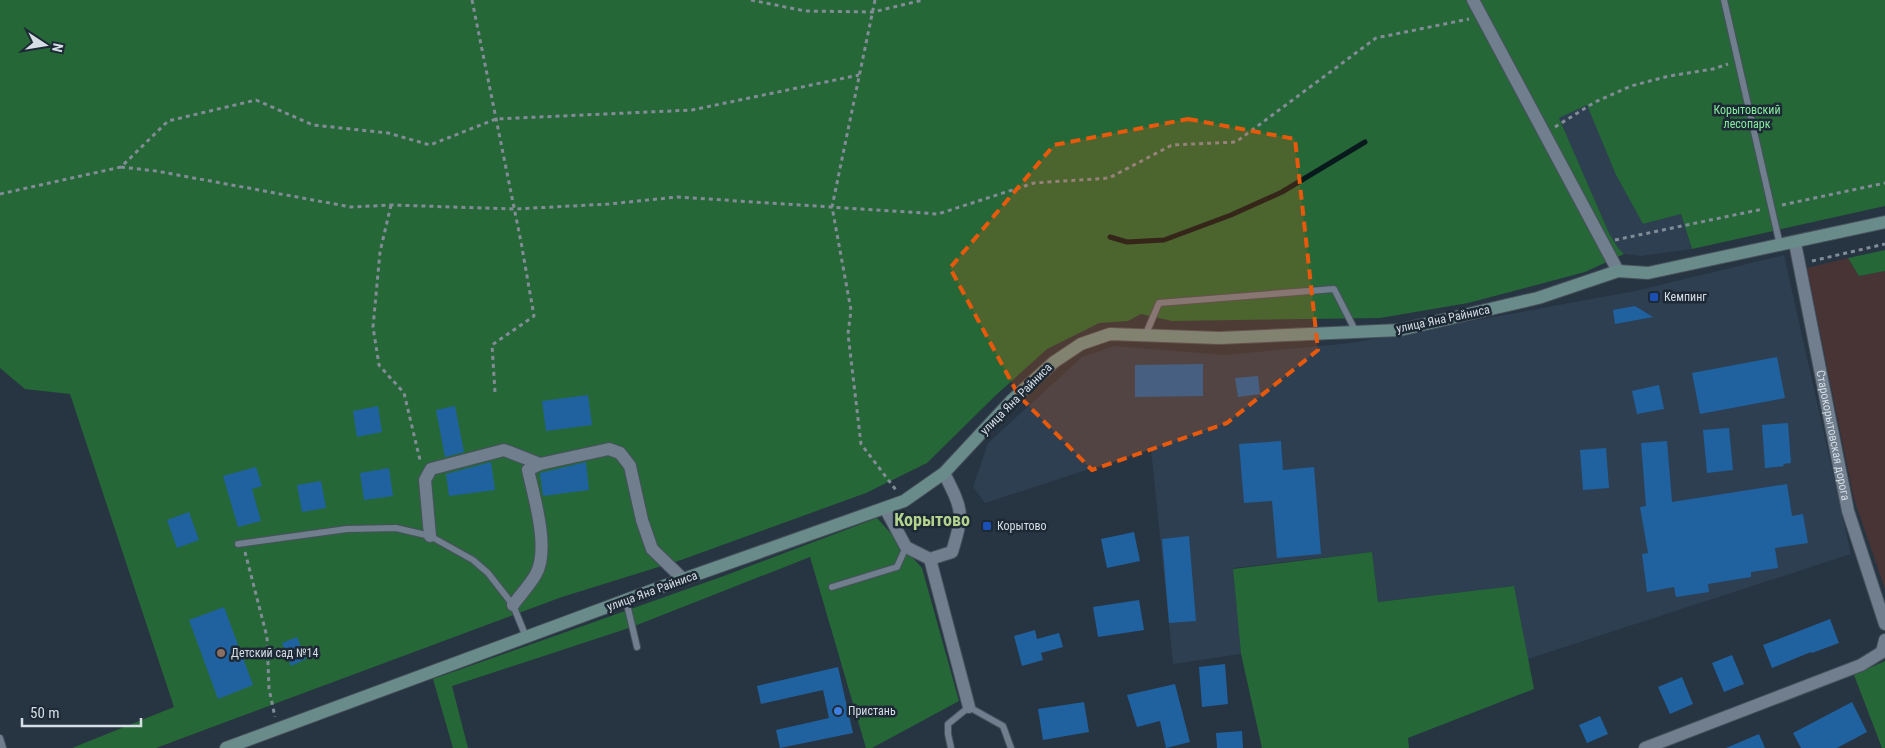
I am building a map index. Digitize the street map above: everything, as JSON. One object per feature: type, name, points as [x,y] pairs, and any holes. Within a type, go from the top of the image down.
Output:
[{"type":"street","points":[[1473,0],[1618,272]]},
{"type":"street","name":"улица Яна Райниса","points":[[226,748],[683,579],[904,501],[944,473],[1011,401],[1054,362],[1081,344],[1110,334],[1219,338],[1400,330],[1538,298],[1618,272],[1648,273],[1795,243],[1885,222]]},
{"type":"street","name":"Старокорытовская дорога","points":[[1795,243],[1848,511],[1885,624]]},
{"type":"street","points":[[513,606],[536,573],[542,556],[539,517],[528,470],[540,464],[609,449],[620,453],[630,466],[642,520],[652,549],[683,579]]},
{"type":"street","points":[[430,536],[425,480],[431,469],[504,450],[540,464]]},
{"type":"street","points":[[885,508],[906,548],[930,559],[952,552],[961,522],[960,504],[944,473]]},
{"type":"street","points":[[930,559],[969,707]]},
{"type":"street","points":[[1646,748],[1861,665],[1882,652],[1885,640]]},
{"type":"lane","points":[[1724,0],[1780,246]]},
{"type":"lane","points":[[1145,336],[1159,303],[1334,289],[1356,332]]},
{"type":"lane","points":[[240,544],[347,529],[396,528],[430,536],[473,560],[488,573],[513,606],[526,637]]},
{"type":"lane","points":[[832,587],[897,567],[906,548]]},
{"type":"lane","points":[[626,600],[637,647]]},
{"type":"lane","points":[[951,748],[948,724],[969,707],[1003,726],[1011,748]]},
{"type":"lane","points":[[0,738],[3,748]]},
{"type":"path","points":[[472,0],[534,316],[492,345],[495,392]]},
{"type":"path","points":[[751,0],[805,11],[874,12],[923,0]]},
{"type":"path","points":[[875,0],[832,207],[851,310],[848,334],[861,444],[904,501]]},
{"type":"path","points":[[0,194],[121,167],[156,171],[350,207],[391,205],[514,209],[609,204],[677,197],[938,214],[1034,183],[1108,178],[1172,145],[1236,142],[1376,38],[1482,17]]},
{"type":"path","points":[[1540,127],[1554,128],[1595,102],[1632,86],[1669,76],[1713,69],[1738,60]]},
{"type":"path","points":[[121,167],[168,121],[256,100],[313,125],[388,133],[430,145],[496,119],[692,110],[859,76]]},
{"type":"path","points":[[1602,242],[1885,183]]},
{"type":"path","points":[[391,205],[380,252],[373,327],[379,365],[404,394],[425,480]]},
{"type":"path","points":[[1799,264],[1885,244]]},
{"type":"path","points":[[240,544],[267,637],[269,689],[278,729]]},
{"type":"highlighted area","points":[[1188,119],[1295,139],[1318,350],[1227,423],[1092,470],[1019,396],[950,268],[1054,145]]},
{"type":"shaded area","points":[[1588,104],[1616,175],[1643,224],[1681,214],[1692,249],[1641,256],[1624,254],[1618,248],[1609,233],[1559,118]]},
{"type":"shaded area","points":[[1784,255],[1851,554],[1528,659],[1514,586],[1378,602],[1372,552],[1233,568],[1241,654],[1173,664],[1151,449],[985,503],[973,487],[988,443],[1082,357],[1114,346],[1224,355],[1351,343],[1635,291]]},
{"type":"shaded area","points":[[1848,258],[1859,276],[1885,271],[1885,589],[1854,499],[1807,268]]},
{"type":"green space","name":"Корытовский лесопарк","points":[[0,0],[1885,0],[1885,206],[1692,249],[1681,214],[1643,224],[1616,175],[1587,105],[1559,118],[1609,233],[1624,254],[1585,272],[1468,303],[1380,318],[1172,321],[1141,314],[1128,321],[1099,323],[1047,349],[996,395],[927,463],[866,493],[681,560],[562,597],[156,748],[72,748],[174,707],[70,394],[25,389],[0,368]]},
{"type":"green space","points":[[1885,250],[1885,271],[1859,276],[1848,258]]},
{"type":"green space","points":[[877,518],[922,568],[959,701],[872,748],[866,748],[810,557],[632,627],[452,686],[468,748],[453,748],[433,679],[721,577]]},
{"type":"green space","points":[[1372,552],[1378,602],[1514,586],[1534,689],[1408,738],[1409,748],[1262,748],[1241,654],[1233,569]]},
{"type":"green space","points":[[1885,661],[1885,748],[1882,748],[1854,675]]},
{"type":"building","points":[[1635,306],[1653,317],[1615,324],[1613,310]]},
{"type":"building","points":[[1777,357],[1785,398],[1700,414],[1692,373]]},
{"type":"building","points":[[1203,364],[1203,396],[1135,397],[1135,365]]},
{"type":"building","points":[[1258,376],[1260,394],[1238,397],[1235,378]]},
{"type":"building","points":[[1659,385],[1664,409],[1637,414],[1632,391]]},
{"type":"building","points":[[588,395],[592,425],[546,431],[542,401]]},
{"type":"building","points":[[378,406],[382,432],[357,437],[353,411]]},
{"type":"building","points":[[455,406],[464,452],[445,457],[436,410]]},
{"type":"building","points":[[1788,423],[1791,463],[1783,464],[1784,466],[1765,468],[1762,425]]},
{"type":"building","points":[[1729,428],[1733,470],[1707,473],[1703,430]]},
{"type":"building","points":[[1281,441],[1283,470],[1314,467],[1321,554],[1277,558],[1272,501],[1244,503],[1239,444]]},
{"type":"building","points":[[1667,441],[1672,502],[1787,484],[1792,516],[1803,514],[1808,543],[1775,548],[1778,568],[1751,572],[1751,577],[1708,584],[1709,592],[1676,597],[1674,587],[1647,592],[1642,554],[1648,553],[1640,507],[1646,506],[1641,443]]},
{"type":"building","points":[[1606,448],[1609,488],[1583,490],[1580,450]]},
{"type":"building","points":[[491,462],[495,490],[449,496],[446,474]]},
{"type":"building","points":[[586,462],[589,490],[543,496],[540,473]]},
{"type":"building","points":[[256,467],[262,486],[252,489],[261,521],[238,527],[223,476]]},
{"type":"building","points":[[389,468],[393,496],[364,500],[360,473]]},
{"type":"building","points":[[321,481],[326,508],[302,512],[297,485]]},
{"type":"building","points":[[189,512],[199,540],[177,548],[167,520]]},
{"type":"building","points":[[1134,532],[1140,561],[1107,568],[1101,539]]},
{"type":"building","points":[[1189,536],[1196,621],[1169,623],[1162,539]]},
{"type":"building","points":[[1139,600],[1144,630],[1098,637],[1093,607]]},
{"type":"building","name":"Детский сад №14","points":[[224,607],[253,685],[218,699],[189,620]]},
{"type":"building","points":[[1830,619],[1839,643],[1772,668],[1763,645]]},
{"type":"building","points":[[1035,630],[1037,639],[1059,633],[1063,647],[1041,653],[1043,660],[1022,666],[1014,636]]},
{"type":"building","points":[[297,637],[306,659],[291,666],[282,643]]},
{"type":"building","points":[[1732,655],[1744,684],[1724,692],[1712,663]]},
{"type":"building","points":[[1225,664],[1228,704],[1202,707],[1199,667]]},
{"type":"building","name":"Пристань","points":[[838,667],[853,733],[780,748],[776,730],[829,718],[823,690],[761,704],[757,686]]},
{"type":"building","points":[[1682,677],[1693,704],[1670,714],[1658,687]]},
{"type":"building","points":[[1175,684],[1190,742],[1166,748],[1160,721],[1137,727],[1127,695]]},
{"type":"building","points":[[1084,702],[1089,732],[1043,740],[1038,709]]},
{"type":"building","points":[[1852,702],[1867,732],[1837,748],[1801,748],[1793,733]]},
{"type":"building","points":[[1600,716],[1608,734],[1587,743],[1579,725]]},
{"type":"building","points":[[1242,731],[1243,748],[1217,748],[1216,733]]},
{"type":"building","points":[[1759,734],[1765,748],[1726,748]]},
{"type":"waterway","points":[[1110,237],[1127,242],[1164,240],[1231,215],[1282,192],[1365,142]]},
{"type":"place","name":"Кемпинг","points":[[1654,297]]},
{"type":"place","name":"Корытово","points":[[987,526]]},
{"type":"place","name":"Детский сад №14","points":[[221,653]]},
{"type":"place","name":"Пристань","points":[[838,711]]},
{"type":"district","name":"Корытово","points":[[932,519]]}]
